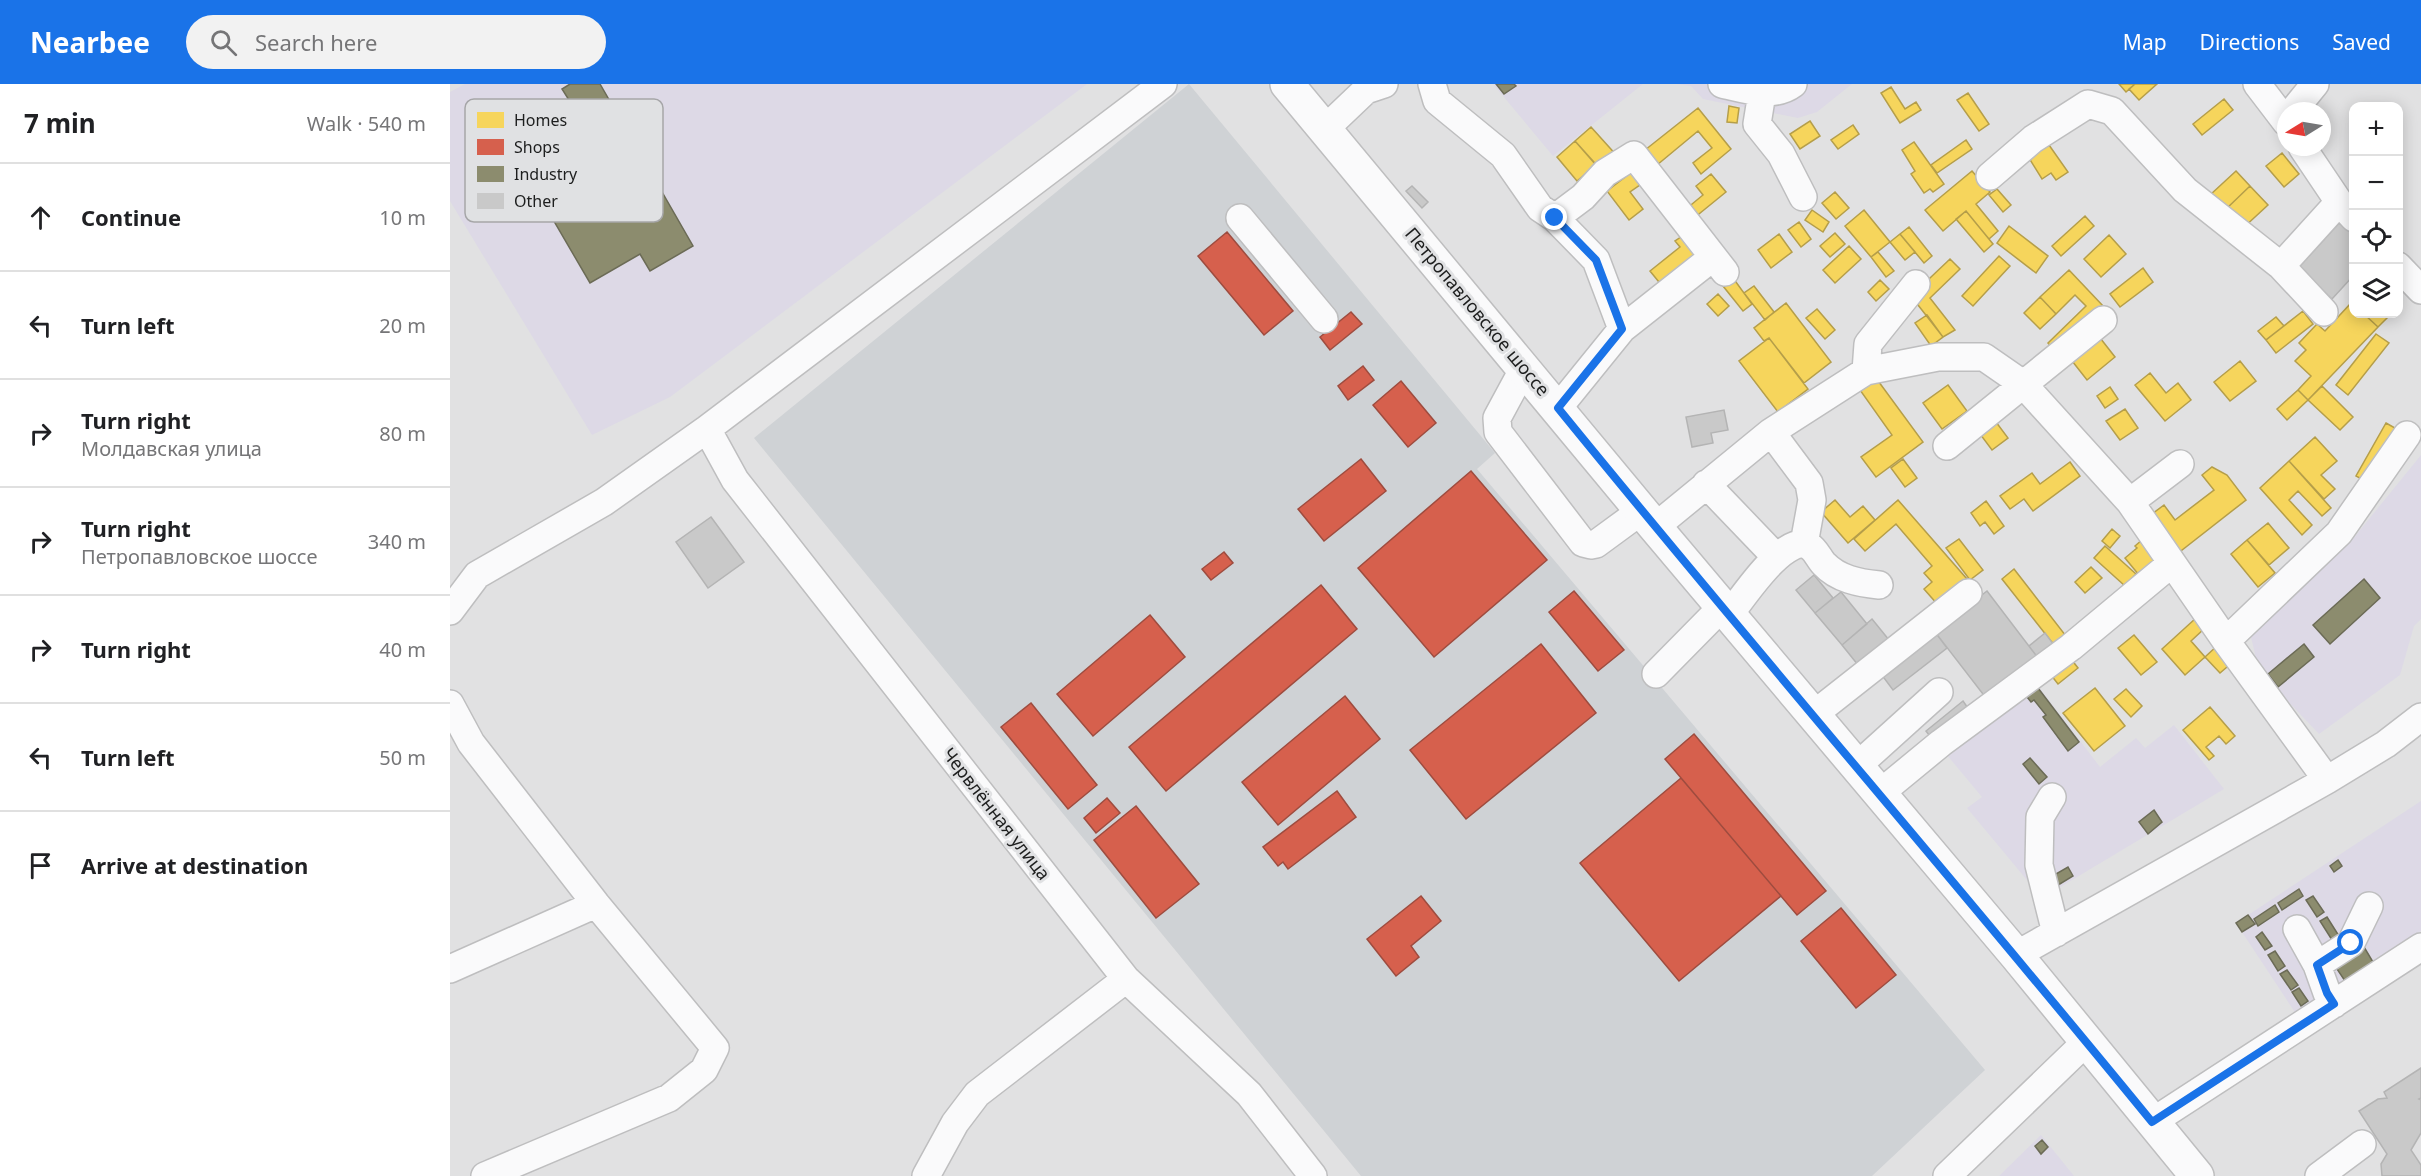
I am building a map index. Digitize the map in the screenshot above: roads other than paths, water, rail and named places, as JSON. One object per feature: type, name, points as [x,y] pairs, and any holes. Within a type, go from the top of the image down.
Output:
[{"type":"main road","name":"Петропавловское шоссе","points":[[1287,84],[1648,519],[2016,955],[2197,1176]]},
{"type":"street","points":[[450,611],[477,575],[604,502],[708,429],[1163,84]]},
{"type":"street","points":[[1325,129],[1366,90],[1384,84]]},
{"type":"street","points":[[1432,84],[1437,101],[1503,155],[1539,208],[1555,218],[1596,260],[1622,329]]},
{"type":"street","points":[[1722,84],[1762,93],[1786,90],[1793,84]]},
{"type":"street","points":[[2258,84],[2277,109]]},
{"type":"street","points":[[2300,102],[2315,84]]},
{"type":"street","points":[[1762,93],[1757,124],[1781,154],[1803,197]]},
{"type":"street","points":[[1990,176],[2034,139],[2088,104],[2112,111],[2185,190],[2281,266],[2324,312]]},
{"type":"street","points":[[1555,218],[1582,197],[1605,173],[1634,155],[1718,265],[1622,329],[1558,408]]},
{"type":"street","points":[[2281,266],[2346,210],[2308,156]]},
{"type":"street","points":[[1240,218],[1324,319]]},
{"type":"street","points":[[2403,271],[2421,290]]},
{"type":"street","points":[[1866,371],[1868,344],[1916,284]]},
{"type":"street","points":[[1947,446],[2103,320]]},
{"type":"street","points":[[1524,368],[1497,418],[1498,432],[1583,543],[1591,545],[1648,519],[1707,484],[1771,432],[1866,371],[1938,357],[1984,357],[2023,384],[2130,502],[2226,641],[2327,780]]},
{"type":"street","name":"Червлённая улица","points":[[708,429],[735,480],[1126,979],[1249,1094],[1313,1176]]},
{"type":"street","points":[[1771,432],[1809,483],[1812,492],[1804,544]]},
{"type":"street","points":[[2226,641],[2339,533],[2407,435]]},
{"type":"street","points":[[2130,502],[2180,464]]},
{"type":"street","points":[[1707,484],[1776,557]]},
{"type":"street","points":[[1656,674],[1726,611],[1776,557],[1794,546],[1804,544],[1811,547],[1825,565],[1854,583],[1878,585]]},
{"type":"street","points":[[1880,794],[1941,743],[2071,647],[2172,562]]},
{"type":"street","points":[[1813,715],[1968,593]]},
{"type":"street","points":[[1857,767],[1939,692]]},
{"type":"street","points":[[450,704],[460,748],[596,904],[715,1048],[704,1070],[669,1098],[485,1176]]},
{"type":"street","points":[[2016,955],[2327,780],[2386,744],[2421,717]]},
{"type":"street","points":[[2052,796],[2040,817],[2039,865],[2056,933]]},
{"type":"street","points":[[450,969],[596,904]]},
{"type":"street","points":[[2317,965],[2351,943],[2369,906]]},
{"type":"street","points":[[2297,929],[2317,965],[2327,993],[2334,1004]]},
{"type":"street","points":[[2152,1122],[2421,947]]},
{"type":"street","points":[[926,1176],[955,1123],[977,1094],[1126,979]]},
{"type":"street","points":[[1947,1176],[2086,1041]]},
{"type":"street","points":[[2319,1176],[2362,1144]]}]
